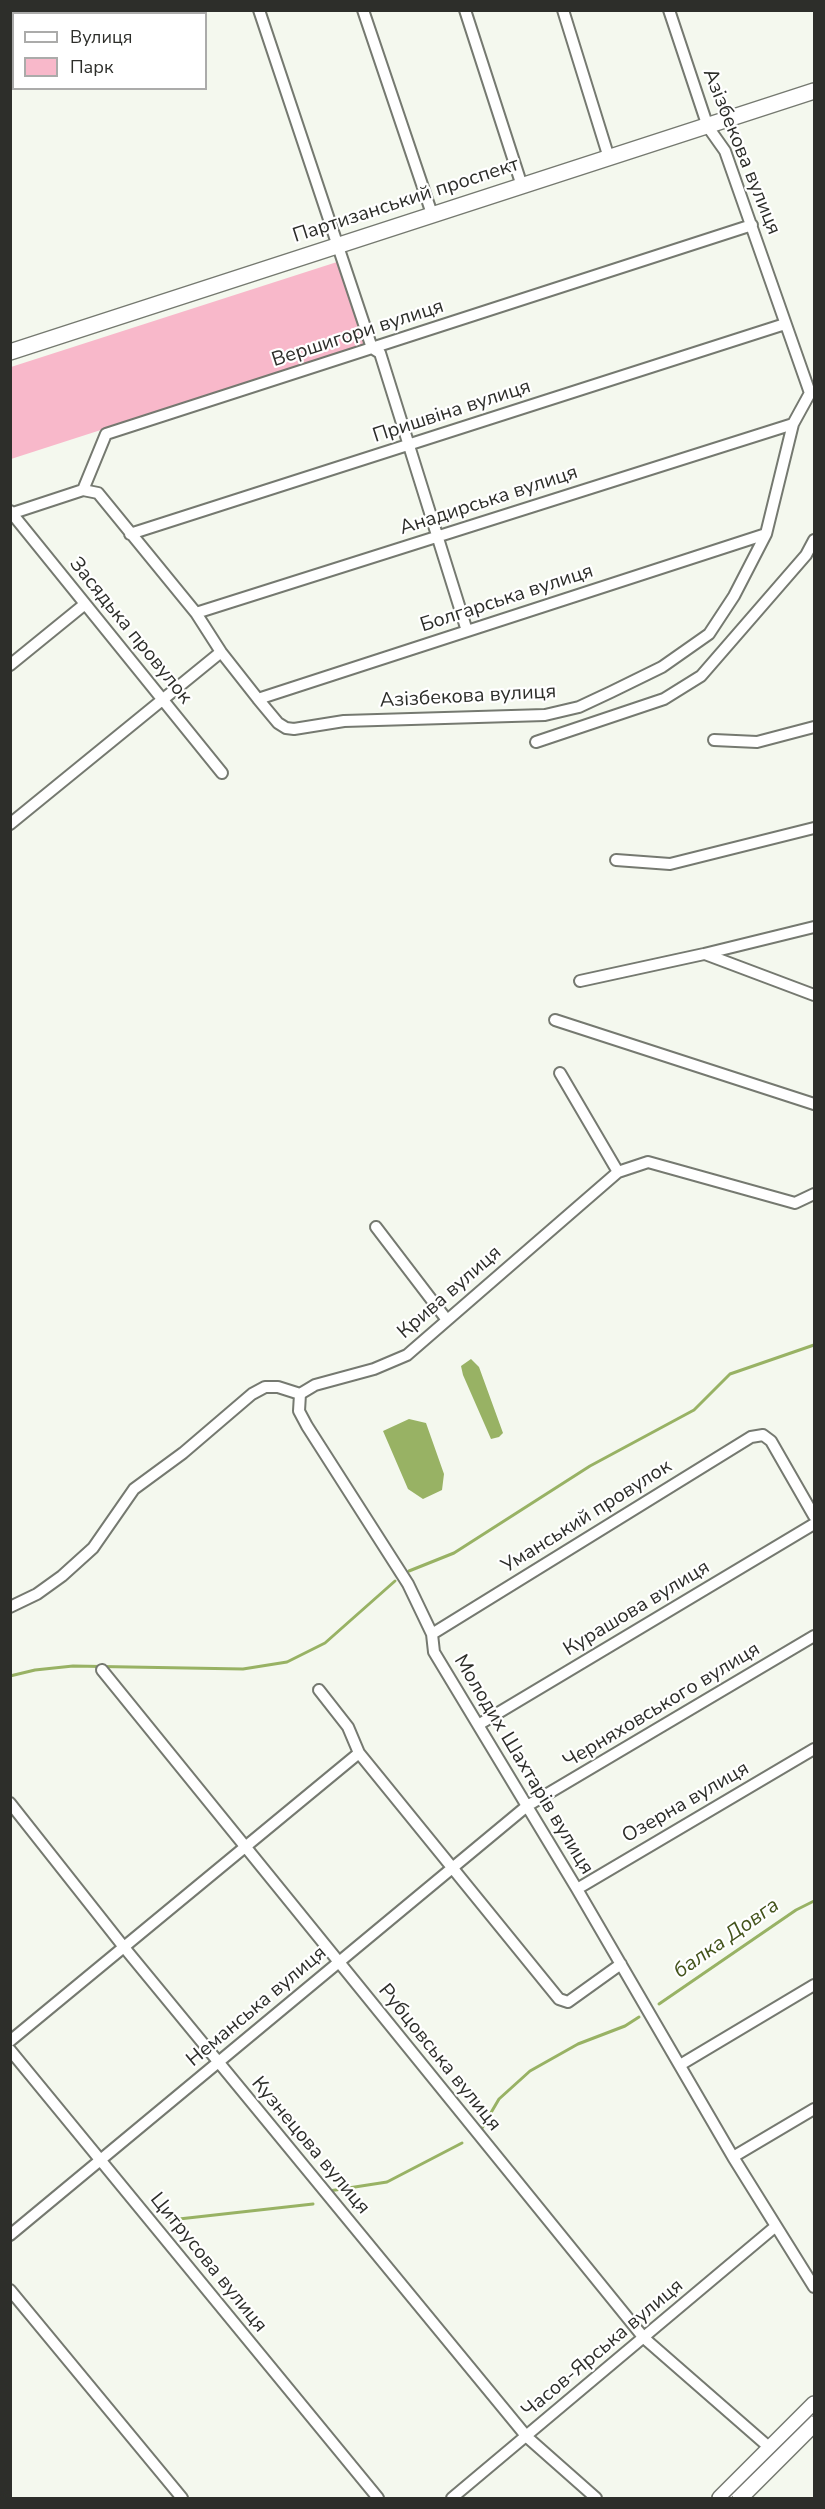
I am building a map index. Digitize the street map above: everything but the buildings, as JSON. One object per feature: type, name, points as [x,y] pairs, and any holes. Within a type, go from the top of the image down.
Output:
[{"type":"street","points":[[259,10],[372,348],[380,353],[467,631]]},
{"type":"street","points":[[363,10],[432,214]]},
{"type":"street","points":[[465,10],[522,186]]},
{"type":"street","points":[[563,10],[609,158]]},
{"type":"street","name":"Азізбекова вулиця","points":[[258,699],[278,723],[286,728],[294,729],[344,721],[442,720],[545,715],[579,707],[662,667],[709,634],[734,596],[766,534],[793,424],[812,395],[725,151],[708,127],[669,10]]},
{"type":"street","name":"Партизанський проспект","points":[[10,352],[814,91]]},
{"type":"street","name":"Вершигори вулиця","points":[[83,490],[106,434],[752,225]]},
{"type":"street","name":"Пришвіна вулиця","points":[[130,534],[785,324]]},
{"type":"street","name":"Анадирська вулиця","points":[[196,613],[793,424]]},
{"type":"street","points":[[11,512],[83,490],[98,493],[196,613],[221,652],[258,699]]},
{"type":"street","name":"Засядька провулок","points":[[11,512],[222,773]]},
{"type":"street","name":"Болгарська вулиця","points":[[258,699],[766,534]]},
{"type":"street","points":[[536,742],[664,699],[701,676],[806,555],[814,540]]},
{"type":"street","points":[[10,665],[86,604]]},
{"type":"street","points":[[10,824],[221,652]]},
{"type":"street","points":[[714,740],[756,742],[814,727]]},
{"type":"street","points":[[616,860],[670,864],[814,828]]},
{"type":"street","points":[[580,981],[814,927]]},
{"type":"street","points":[[704,954],[814,995]]},
{"type":"street","points":[[555,1020],[814,1104]]},
{"type":"street","points":[[560,1073],[618,1172]]},
{"type":"street","name":"Крива вулиця","points":[[300,1394],[315,1385],[374,1369],[406,1355],[618,1172],[648,1162],[795,1203],[814,1194]]},
{"type":"street","points":[[376,1227],[447,1320]]},
{"type":"street","points":[[10,1607],[53,1582],[93,1548],[134,1489],[183,1453],[252,1394],[265,1387],[278,1387],[300,1394]]},
{"type":"street","name":"Молодих Шахтарів вулиця","points":[[300,1394],[299,1411],[397,1565],[432,1634],[434,1652],[577,1889],[734,2157],[814,2287]]},
{"type":"street","name":"Уманський провулок","points":[[432,1634],[750,1437],[763,1435],[771,1442],[814,1516]]},
{"type":"street","name":"Курашова вулиця","points":[[478,1725],[814,1524]]},
{"type":"street","name":"Черняховського вулиця","points":[[527,1806],[814,1636]]},
{"type":"street","name":"Рубцовська вулиця","points":[[102,1670],[644,2338],[770,2448]]},
{"type":"street","points":[[319,1690],[348,1727],[358,1753],[563,2002],[568,2002],[621,1964]]},
{"type":"street","name":"Озерна вулиця","points":[[577,1889],[814,1749]]},
{"type":"street","points":[[10,2041],[358,1753]]},
{"type":"street","name":"Кузнецова вулиця","points":[[10,1803],[123,1947],[527,2437],[596,2499]]},
{"type":"street","name":"Неманська вулиця","points":[[10,2235],[527,1806]]},
{"type":"street","points":[[680,2065],[814,1985]]},
{"type":"street","name":"Цитрусова вулиця","points":[[10,2050],[378,2499]]},
{"type":"street","points":[[734,2157],[814,2109]]},
{"type":"street","name":"Часов-Ярська вулиця","points":[[452,2499],[776,2226]]},
{"type":"street","points":[[10,2290],[183,2499]]},
{"type":"street","points":[[720,2499],[814,2404]]},
{"type":"street","points":[[740,2499],[814,2424]]},
{"type":"green space","points":[[337,262],[364,345],[11,459],[11,367]]},
{"type":"shaded area","points":[[471,1359],[479,1367],[503,1433],[499,1437],[491,1439],[463,1375],[461,1366]]},
{"type":"shaded area","points":[[409,1419],[426,1423],[444,1474],[442,1490],[423,1499],[408,1489],[383,1431]]},
{"type":"waterway","points":[[409,1571],[454,1553],[590,1466],[694,1410],[730,1374],[814,1345]]},
{"type":"waterway","points":[[10,1676],[35,1670],[73,1666],[243,1669],[287,1662],[325,1643],[395,1581]]},
{"type":"waterway","name":"балка Довга","points":[[659,2004],[796,1910],[814,1901]]},
{"type":"waterway","name":"балка Довга","points":[[482,2128],[499,2099],[530,2071],[578,2044],[625,2026],[639,2017]]},
{"type":"waterway","name":"балка Довга","points":[[329,2191],[387,2182],[462,2143]]},
{"type":"waterway","points":[[170,2220],[313,2204]]},
{"type":"tram line","points":[[728,2498],[814,2413]]}]
